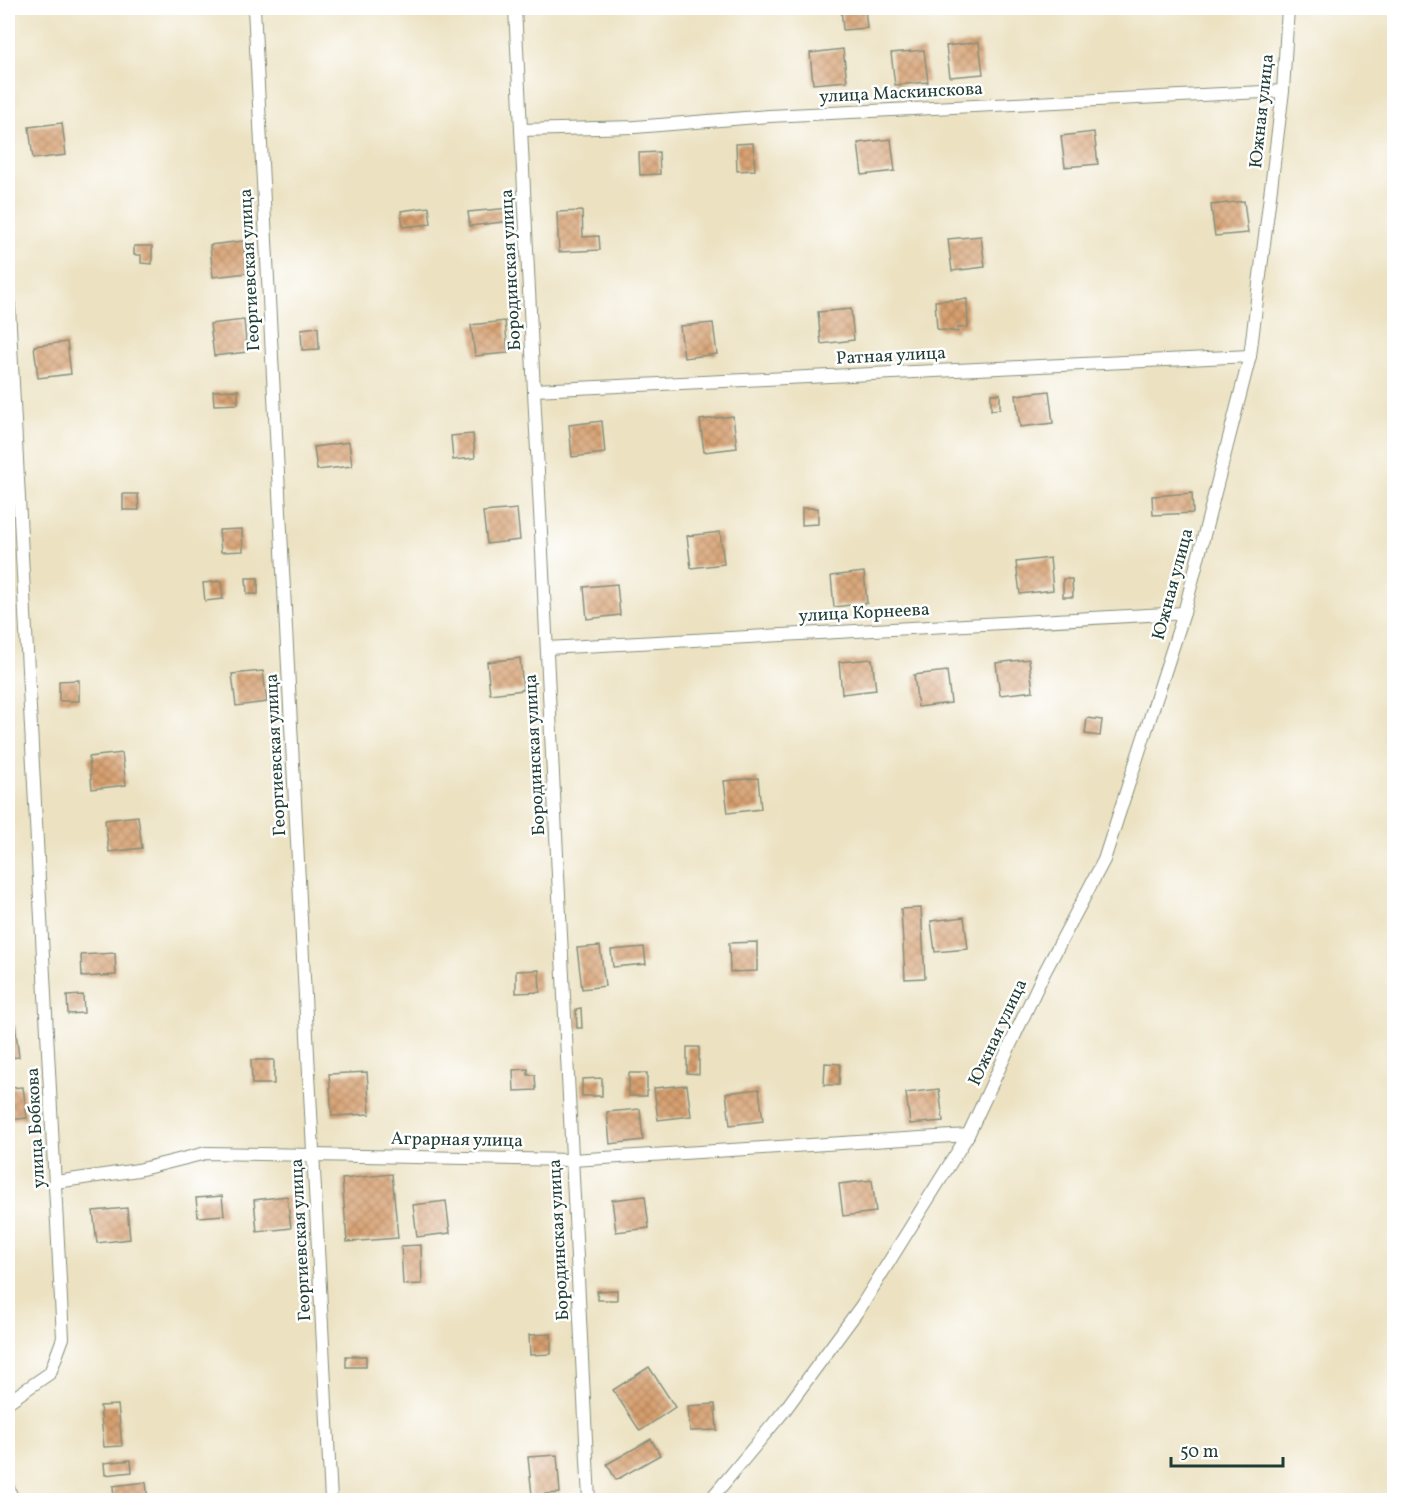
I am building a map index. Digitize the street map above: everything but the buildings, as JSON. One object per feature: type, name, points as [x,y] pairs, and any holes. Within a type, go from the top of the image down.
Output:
[{"type":"street","name":"Георгиевская улица","points":[[254,8],[331,1500]]},
{"type":"street","name":"Бородинская улица","points":[[515,8],[589,1500]]},
{"type":"street","name":"Южная улица","points":[[710,1500],[784,1411],[862,1305],[968,1135],[1042,977],[1104,861],[1184,613],[1250,356],[1283,91],[1288,8]]},
{"type":"street","name":"улица Маскинскова","points":[[521,130],[634,127],[769,116],[1283,91]]},
{"type":"street","name":"улица Бобкова","points":[[8,288],[63,1338],[50,1373],[8,1402]]},
{"type":"street","name":"Ратная улица","points":[[534,390],[1250,356]]},
{"type":"street","name":"улица Корнеева","points":[[547,648],[1184,613]]},
{"type":"street","name":"Аграрная улица","points":[[56,1182],[138,1170],[206,1153],[572,1160],[968,1135]]},
{"type":"street","points":[[8,1488],[13,1500]]}]
